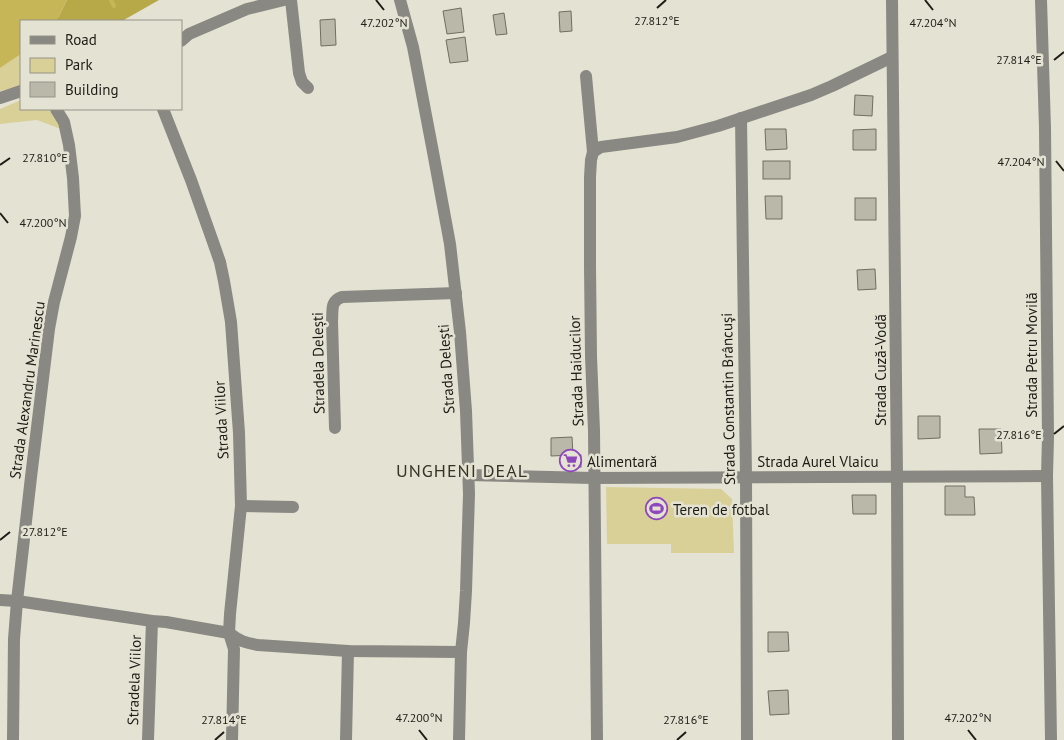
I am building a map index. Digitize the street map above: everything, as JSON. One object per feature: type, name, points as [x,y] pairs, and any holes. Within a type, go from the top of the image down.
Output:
[{"type":"street","points":[[182,40],[189,34],[247,8],[284,0]]},
{"type":"street","points":[[291,0],[299,73],[302,82],[308,88]]},
{"type":"street","name":"Strada Delești","points":[[400,0],[412,47],[433,152],[450,244],[459,312],[469,475],[468,552],[464,623],[460,652],[459,740]]},
{"type":"street","name":"Strada Cuză-Vodă","points":[[892,0],[898,740]]},
{"type":"street","name":"Strada Petru Movilă","points":[[1041,0],[1045,128],[1051,740]]},
{"type":"street","points":[[593,152],[602,147],[677,137],[718,126],[832,86],[892,57]]},
{"type":"street","name":"Strada Haiducilor","points":[[586,76],[593,152],[590,177],[590,274],[594,431],[597,740]]},
{"type":"street","points":[[0,98],[20,91]]},
{"type":"street","name":"Strada Alexandru Marinescu","points":[[13,740],[14,640],[17,601],[49,329],[75,216],[69,145],[64,122],[57,110]]},
{"type":"street","name":"Strada Viilor","points":[[163,110],[214,242],[220,262],[231,322],[239,433],[241,506],[229,633],[234,649],[232,740]]},
{"type":"street","name":"Strada Constantin Brâncuşi","points":[[740,118],[746,477],[747,740]]},
{"type":"street","name":"Stradela Delești","points":[[335,428],[332,321],[335,301],[342,298],[456,293]]},
{"type":"street","name":"Strada Aurel Vlaicu","points":[[469,475],[594,478],[1047,476]]},
{"type":"street","points":[[241,506],[293,507]]},
{"type":"street","points":[[0,600],[173,623],[229,633],[236,639],[251,644],[348,651],[460,652]]},
{"type":"street","name":"Stradela Viilor","points":[[148,740],[152,621]]},
{"type":"street","points":[[346,740],[348,651]]},
{"type":"green space","points":[[20,55],[20,86],[0,91],[0,68]]},
{"type":"green space","points":[[20,100],[20,110],[49,110],[57,118],[61,129],[37,120],[0,124],[0,109]]},
{"type":"green space","points":[[606,487],[721,489],[732,499],[734,553],[671,553],[671,544],[607,544]]},
{"type":"shaded area","points":[[0,0],[67,0],[56,20],[20,20],[20,55],[0,68]]},
{"type":"shaded area","points":[[67,0],[159,0],[124,20],[56,20]]},
{"type":"building","points":[[461,8],[464,32],[447,34],[443,11]]},
{"type":"building","points":[[571,11],[572,31],[560,32],[559,12]]},
{"type":"building","points":[[504,13],[507,34],[496,35],[493,15]]},
{"type":"building","points":[[335,19],[336,45],[321,46],[320,20]]},
{"type":"building","points":[[465,37],[468,61],[450,63],[446,40]]},
{"type":"building","points":[[855,95],[873,96],[872,116],[854,115]]},
{"type":"building","points":[[765,129],[786,129],[787,149],[766,150]]},
{"type":"building","points":[[876,129],[876,150],[853,150],[853,130]]},
{"type":"building","points":[[763,161],[790,161],[790,179],[763,179]]},
{"type":"building","points":[[765,196],[782,196],[782,219],[766,219]]},
{"type":"building","points":[[855,198],[876,198],[876,220],[855,220]]},
{"type":"building","points":[[875,269],[876,289],[858,290],[857,270]]},
{"type":"building","points":[[918,416],[940,416],[940,438],[918,439]]},
{"type":"building","points":[[979,429],[1001,429],[1002,453],[980,454]]},
{"type":"building","points":[[572,437],[573,455],[551,456],[551,438]]},
{"type":"building","points":[[562,455],[581,455],[581,467],[562,467]]},
{"type":"building","points":[[945,486],[965,486],[965,497],[974,497],[975,515],[945,515]]},
{"type":"building","points":[[852,495],[876,495],[876,514],[853,514]]},
{"type":"building","points":[[768,632],[788,632],[789,651],[768,652]]},
{"type":"building","points":[[788,690],[789,714],[770,715],[768,691]]},
{"type":"waterway","points":[[111,0],[114,6]]},
{"type":"place","name":"Alimentară","points":[[571,461]]},
{"type":"place","name":"Teren de fotbal","points":[[657,509]]},
{"type":"district","name":"UNGHENI DEAL","points":[[462,470]]}]
